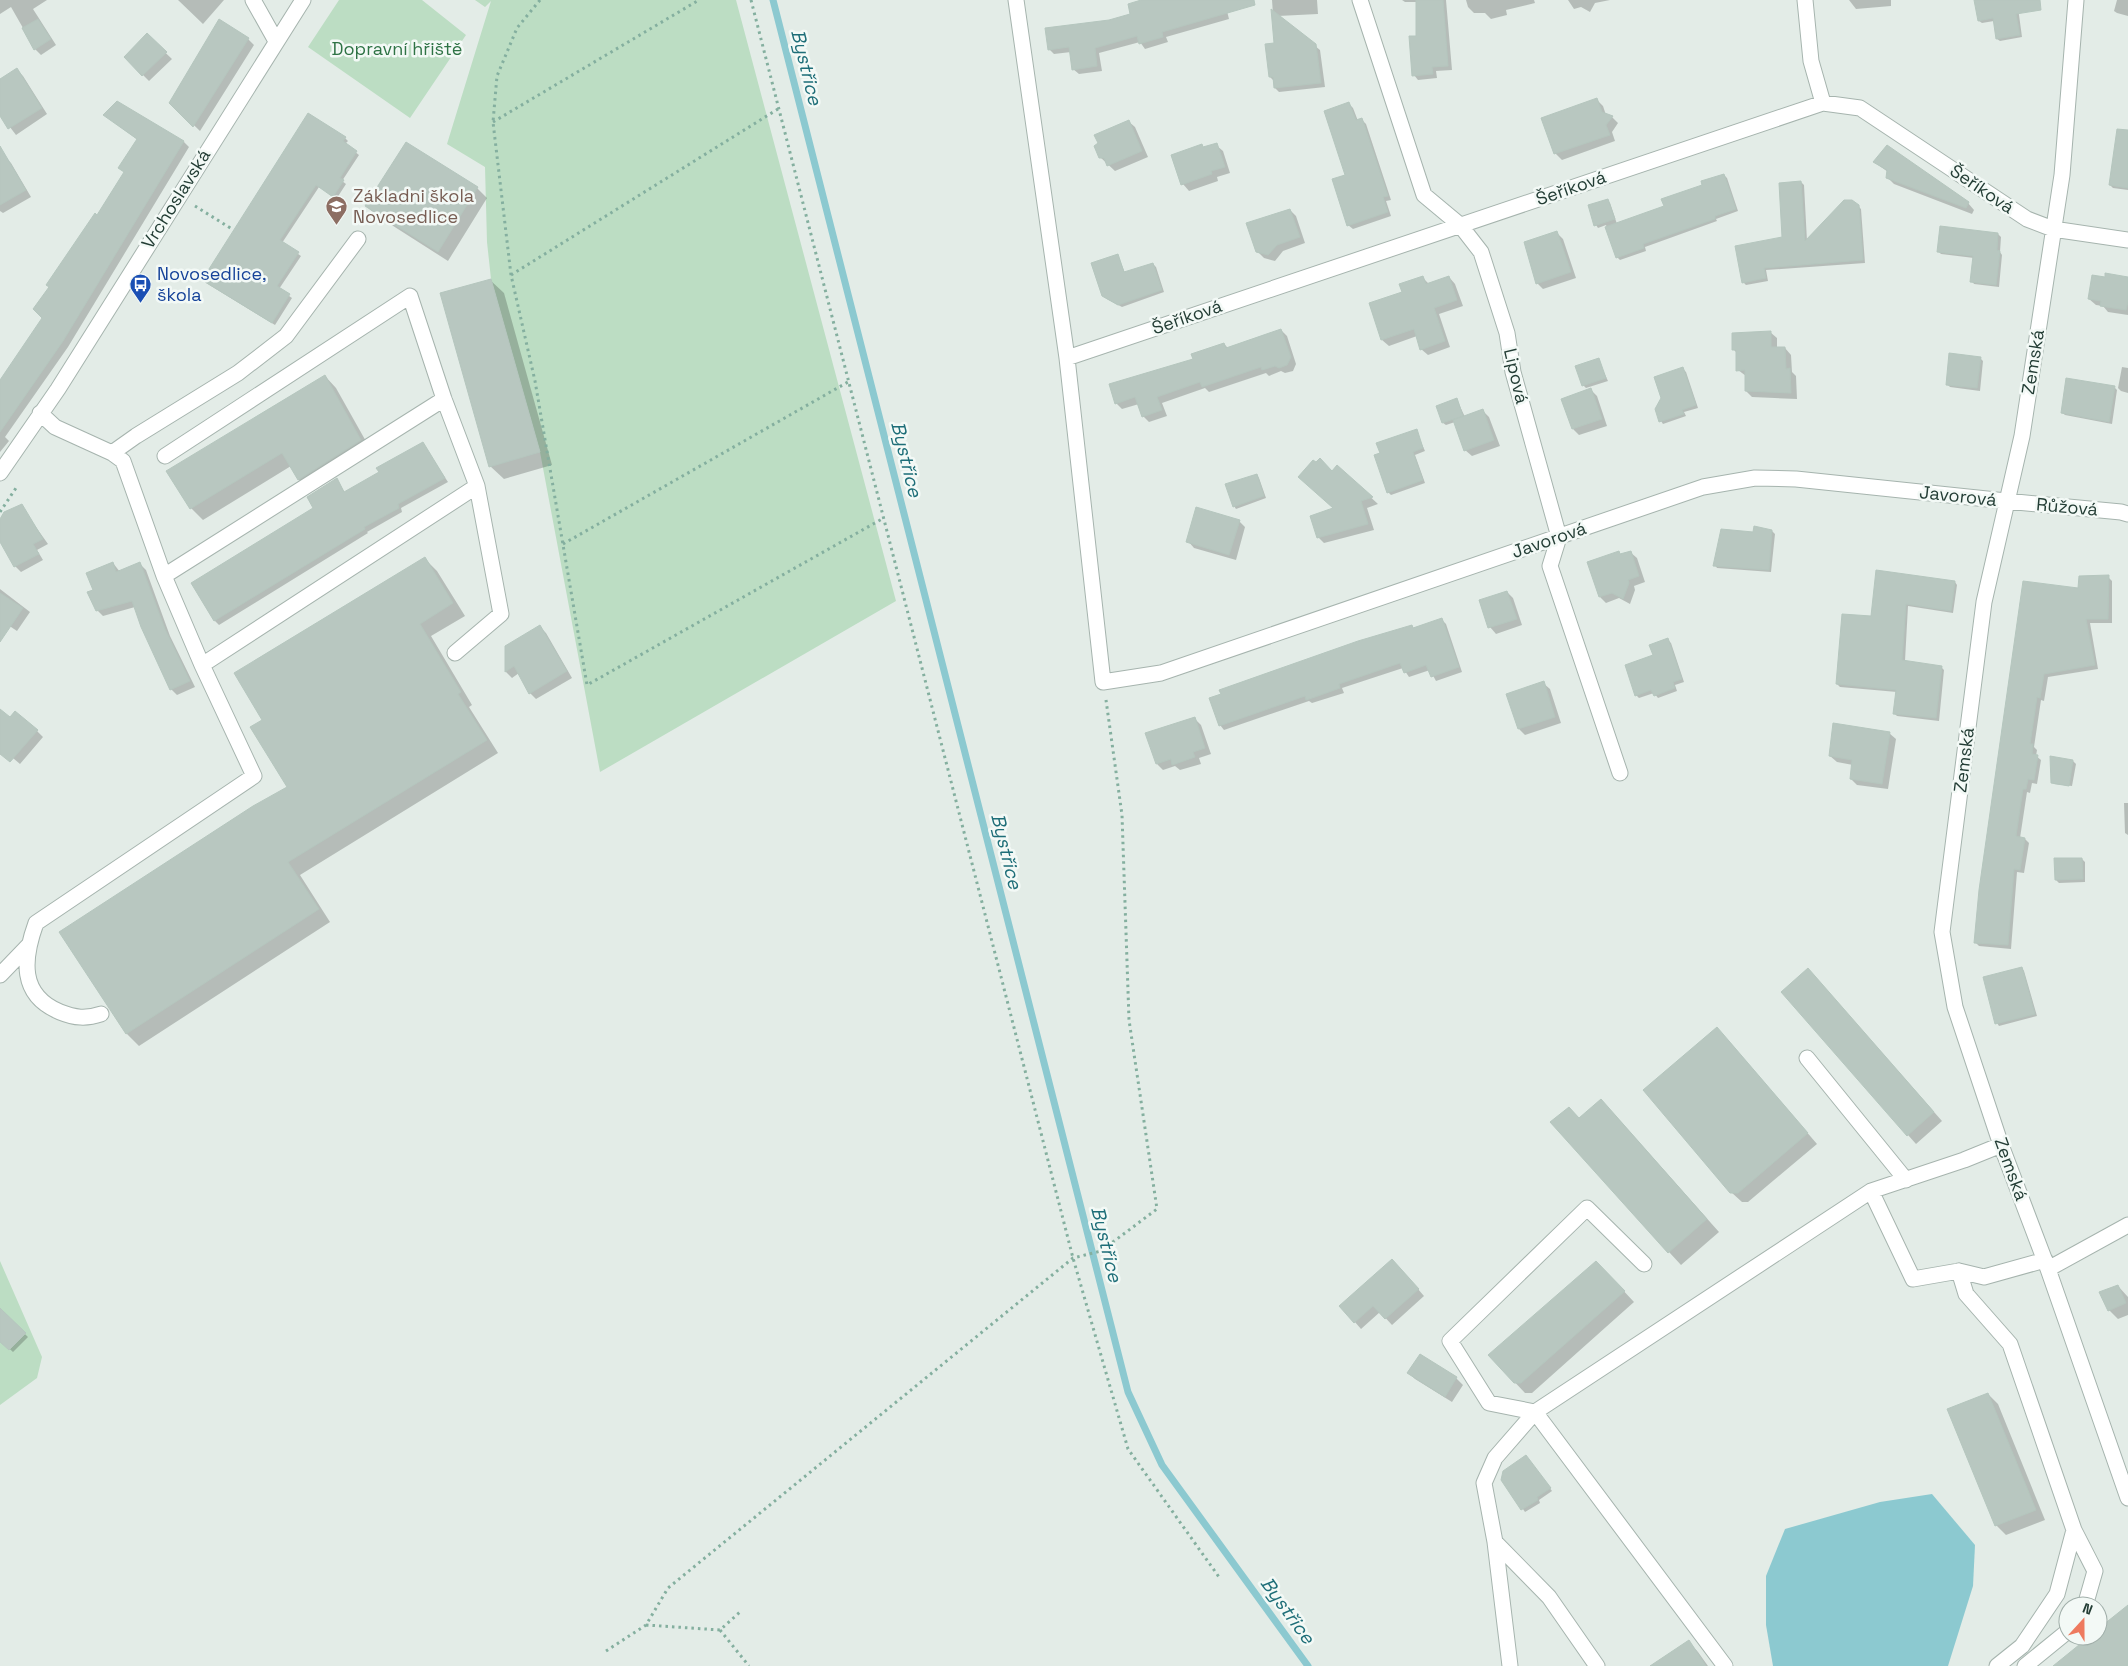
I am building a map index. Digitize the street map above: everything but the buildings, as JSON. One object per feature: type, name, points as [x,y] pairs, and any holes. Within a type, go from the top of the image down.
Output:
[{"type":"street","points":[[253,0],[276,41]]},
{"type":"street","name":"Vrchoslavská","points":[[0,473],[58,389],[303,0]]},
{"type":"street","points":[[1016,0],[1067,358],[1103,682]]},
{"type":"street","name":"Lipová","points":[[1360,0],[1424,194],[1460,225],[1482,252],[1507,333],[1513,372],[1559,537]]},
{"type":"street","points":[[1806,0],[1811,60],[1823,103]]},
{"type":"street","name":"Zemská","points":[[2076,0],[2062,175],[2022,436],[1984,602],[1942,932],[1955,1007],[2001,1145],[2047,1264],[2128,1498]]},
{"type":"street","name":"Šeříková","points":[[1067,358],[1823,103],[1860,108],[2026,219],[2053,229],[2128,240]]},
{"type":"street","points":[[112,453],[238,373],[286,336],[358,239]]},
{"type":"street","points":[[164,456],[410,296],[444,399],[477,486],[500,614],[455,653]]},
{"type":"street","points":[[164,576],[444,399]]},
{"type":"street","points":[[40,413],[55,427],[112,453],[123,461],[164,576],[202,665],[254,776],[36,923],[28,946],[27,967],[31,990],[50,1008],[71,1017],[89,1018],[102,1014]]},
{"type":"street","name":"Javorová","points":[[1103,682],[1161,673],[1703,487],[1755,478],[1796,478],[2006,502]]},
{"type":"street","points":[[202,665],[477,486]]},
{"type":"street","name":"Růžová","points":[[2006,502],[2128,514]]},
{"type":"street","points":[[1559,537],[1550,566],[1620,773]]},
{"type":"street","points":[[0,975],[28,946]]},
{"type":"street","points":[[1807,1058],[1906,1180]]},
{"type":"street","points":[[1510,1666],[1495,1542],[1484,1483],[1495,1458],[1535,1412],[1871,1191],[2001,1145]]},
{"type":"street","points":[[1871,1191],[1913,1279],[1959,1271],[1984,1276],[2047,1264],[2128,1225]]},
{"type":"street","points":[[1644,1264],[1587,1208],[1450,1341],[1490,1403],[1535,1412],[1725,1666]]},
{"type":"street","points":[[1959,1271],[1966,1294],[2010,1344],[2074,1530],[2095,1570],[2088,1596]]},
{"type":"street","points":[[1996,1666],[2022,1646],[2057,1594],[2074,1530]]},
{"type":"street","points":[[1495,1542],[1549,1597],[1596,1666]]},
{"type":"street","points":[[2025,1666],[2058,1639]]},
{"type":"path","points":[[540,0],[517,28],[497,76],[493,122],[511,275],[535,381],[587,685],[882,519]]},
{"type":"path","points":[[493,122],[699,0]]},
{"type":"path","points":[[751,0],[882,519],[1073,1258],[1128,1449],[1219,1577]]},
{"type":"path","points":[[511,275],[778,109]]},
{"type":"path","points":[[194,205],[232,229]]},
{"type":"path","points":[[563,544],[848,382]]},
{"type":"path","points":[[606,1652],[646,1625],[668,1588],[1073,1258],[1101,1251],[1157,1209],[1129,1020],[1122,815],[1103,682]]},
{"type":"path","points":[[646,1625],[720,1630],[740,1612]]},
{"type":"path","points":[[720,1630],[750,1666]]},
{"type":"green space","name":"Dopravní hřiště","points":[[339,0],[422,0],[466,35],[410,118],[308,47]]},
{"type":"green space","points":[[475,0],[736,0],[896,601],[600,772],[540,452],[491,279],[487,242],[485,167],[447,144],[491,1],[485,7]]},
{"type":"green space","points":[[0,1261],[42,1357],[37,1378],[0,1405]]},
{"type":"water","points":[[1932,1494],[1975,1545],[1973,1586],[1948,1666],[1773,1666],[1766,1625],[1766,1576],[1785,1529],[1880,1502]]},
{"type":"waterway","name":"Bystřice","points":[[773,0],[1128,1392],[1162,1465],[1308,1666]]},
{"type":"place","name":"Základni škola Novosedlice","points":[[337,225]]},
{"type":"place","name":"Novosedlice, škola","points":[[141,303]]}]
